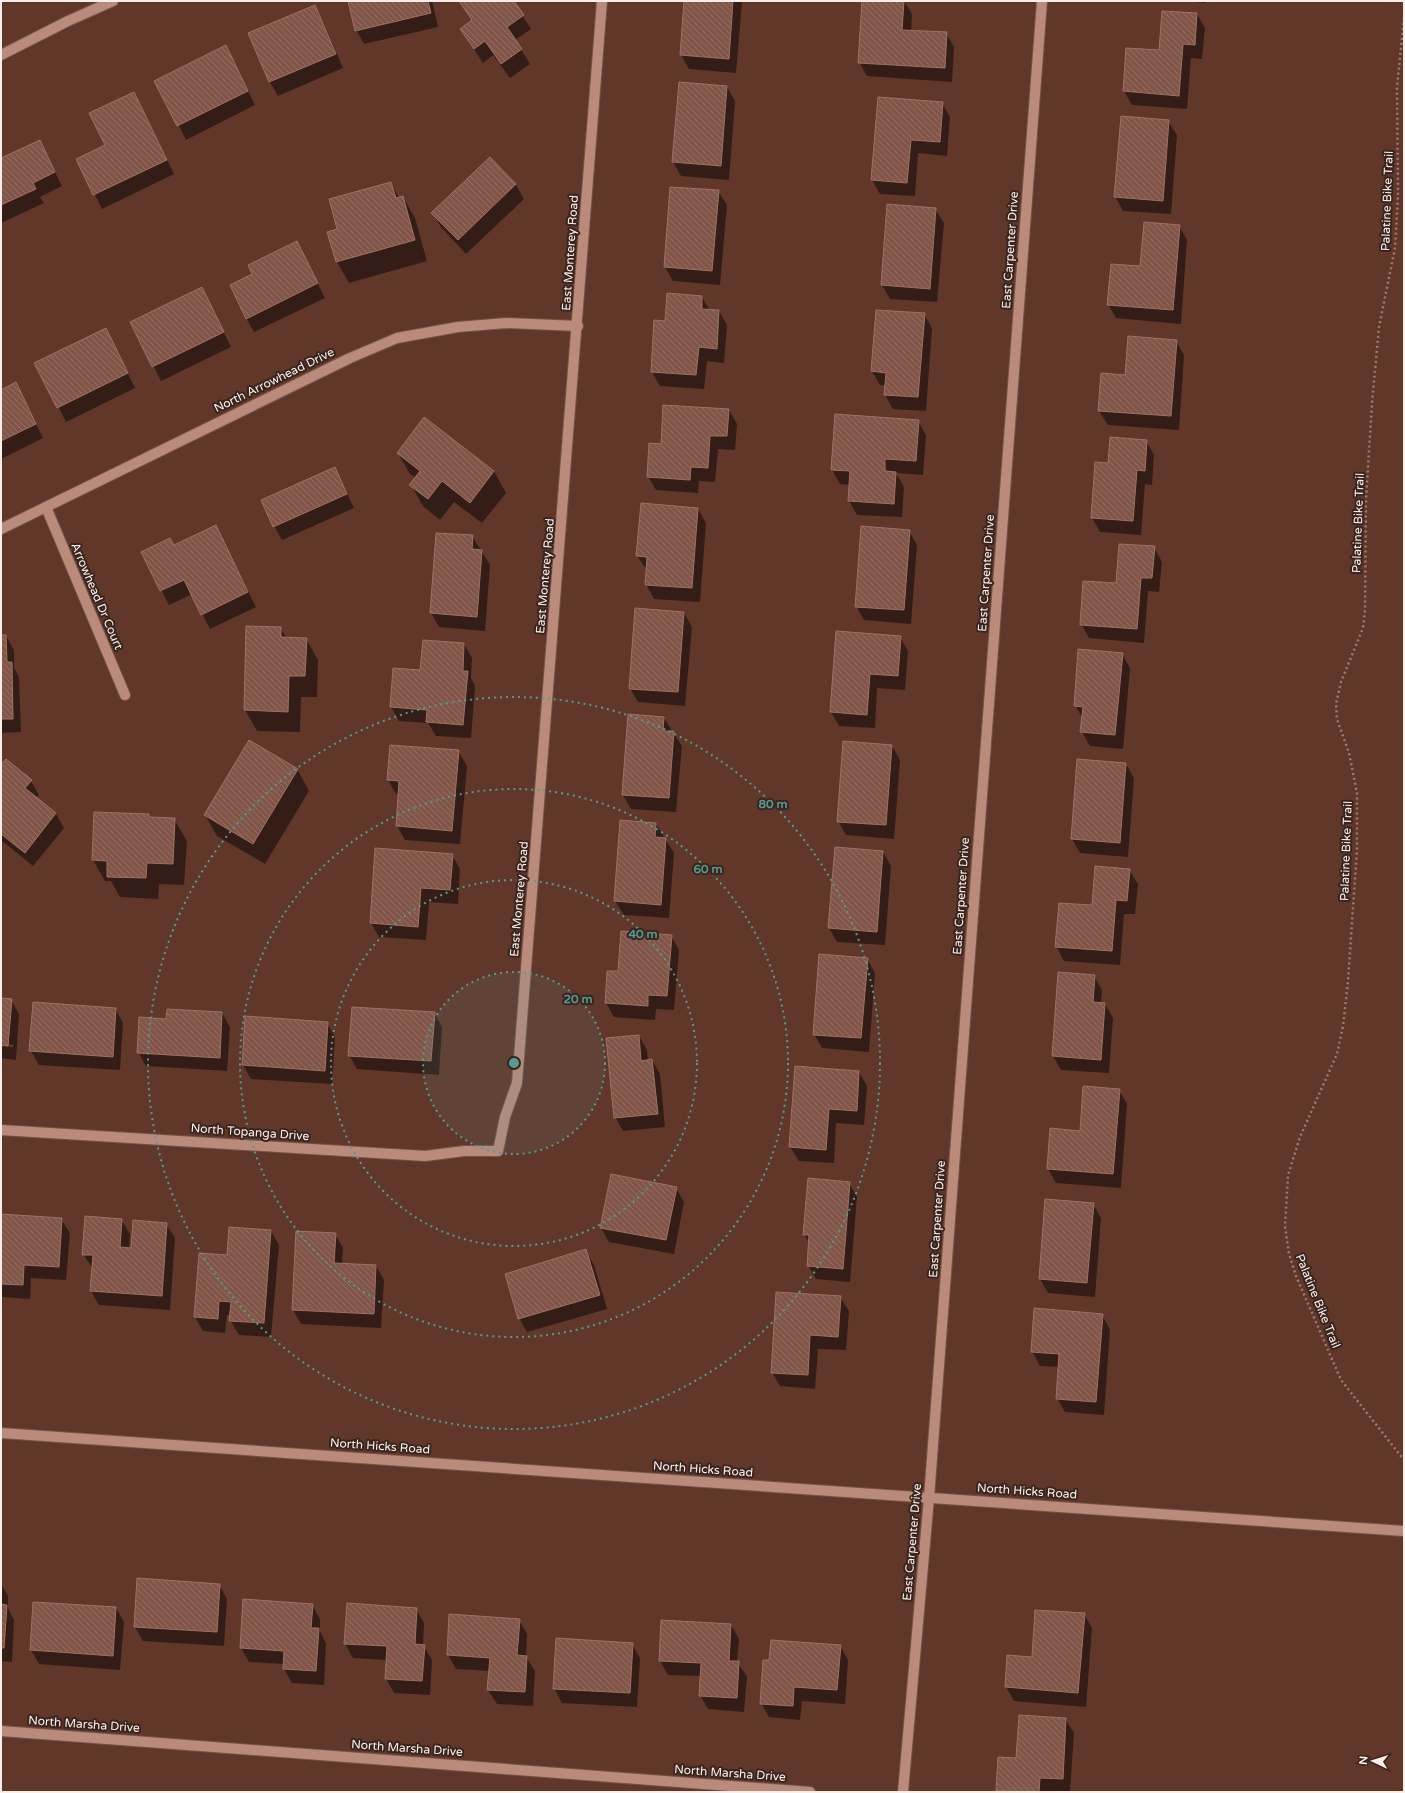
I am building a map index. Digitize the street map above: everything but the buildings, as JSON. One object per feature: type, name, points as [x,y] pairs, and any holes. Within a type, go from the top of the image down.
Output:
[{"type":"street","points":[[1,55],[68,21],[113,1]]},
{"type":"street","name":"East Monterey Road","points":[[498,1151],[505,1117],[517,1083],[578,326],[602,1]]},
{"type":"street","name":"East Carpenter Drive","points":[[903,1792],[929,1498],[1042,1]]},
{"type":"street","name":"North Arrowhead Drive","points":[[1,529],[343,361],[397,338],[458,327],[506,323],[578,326]]},
{"type":"street","name":"Arrowhead Dr Court","points":[[46,507],[125,695]]},
{"type":"street","name":"North Topanga Drive","points":[[1,1130],[425,1156],[464,1151],[498,1151]]},
{"type":"street","name":"North Hicks Road","points":[[1,1433],[1404,1531]]},
{"type":"street","name":"North Marsha Drive","points":[[1,1731],[810,1792]]},
{"type":"path","name":"Palatine Bike Trail","points":[[1404,18],[1397,87],[1398,195],[1395,248],[1380,327],[1372,403],[1366,500],[1365,610],[1363,628],[1341,682],[1336,704],[1337,719],[1349,753],[1357,793],[1357,850],[1348,981],[1343,1026],[1337,1054],[1300,1137],[1288,1175],[1285,1205],[1285,1226],[1289,1254],[1296,1276],[1341,1380],[1404,1460]]}]
